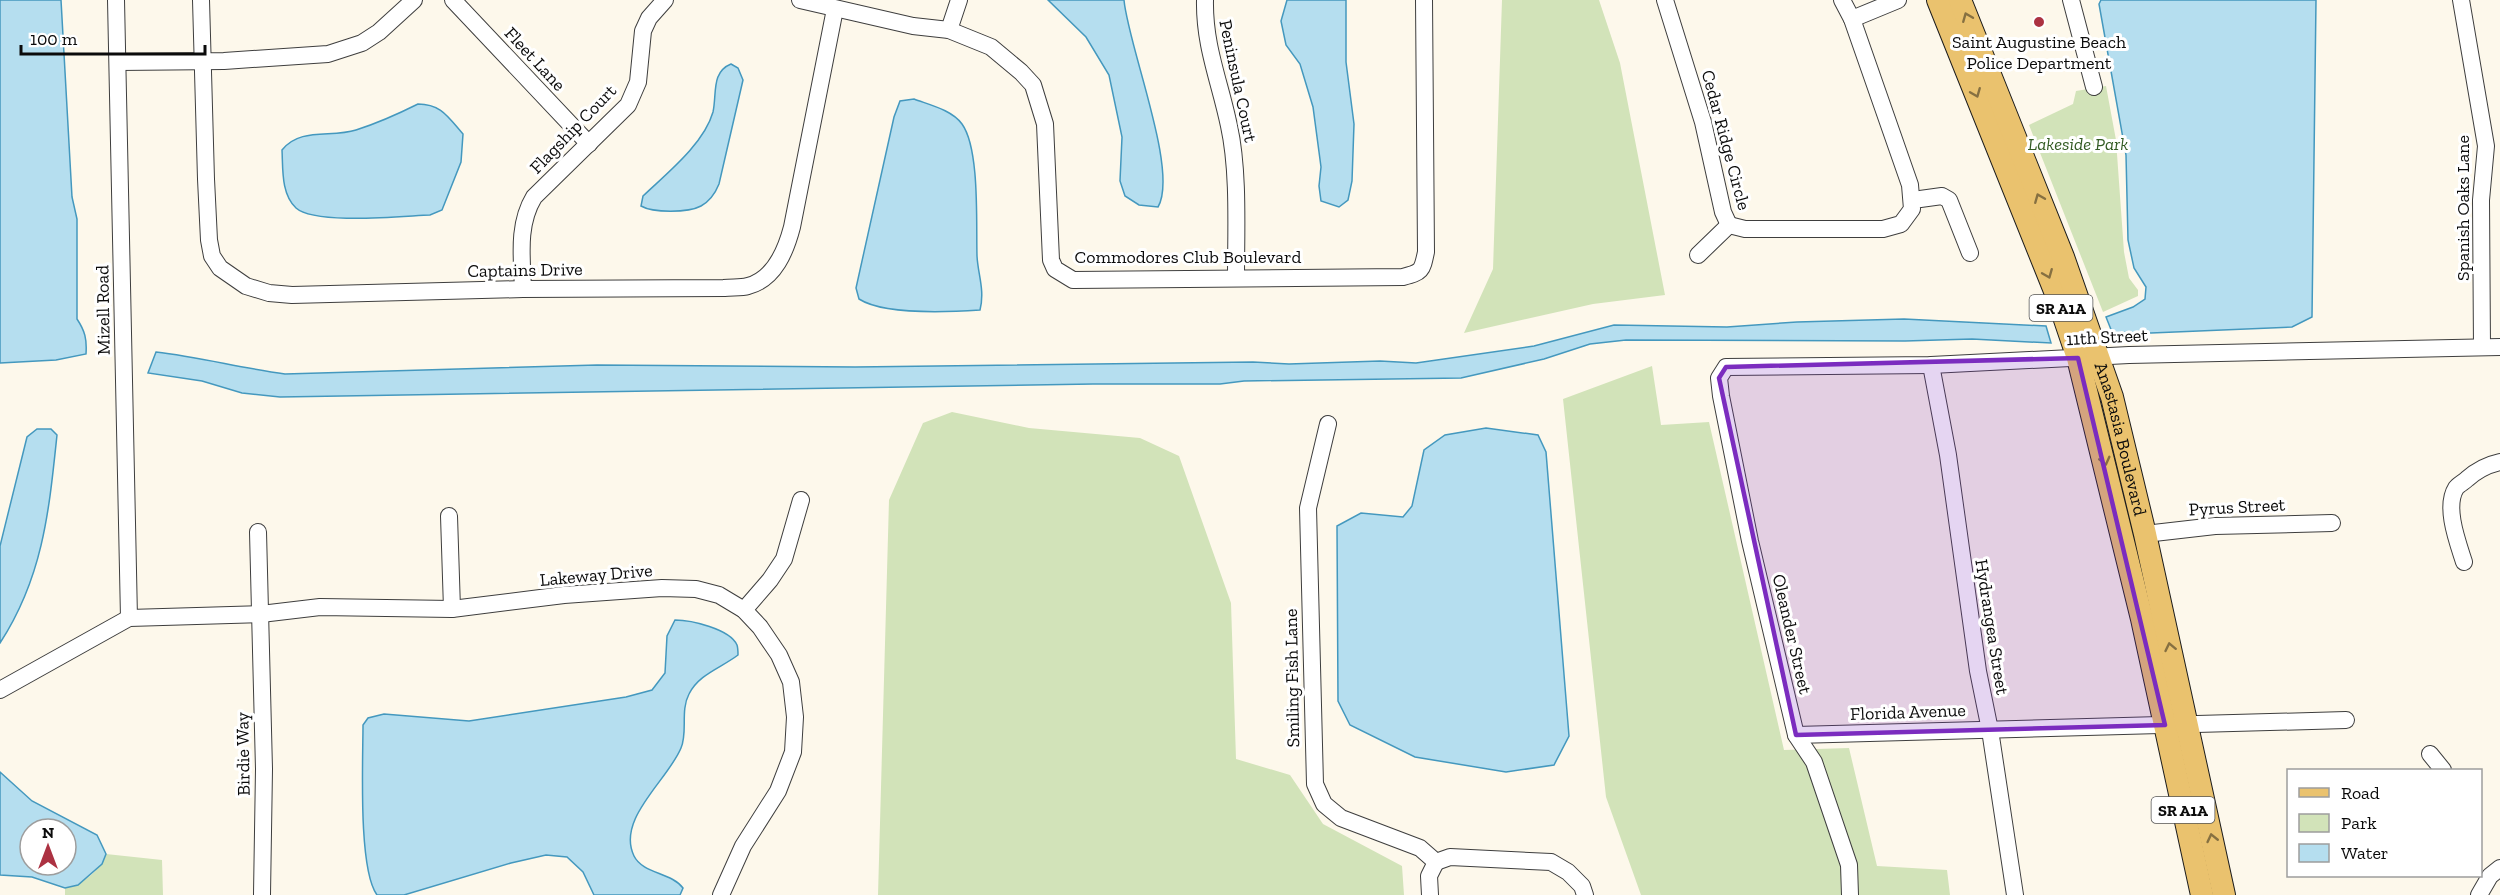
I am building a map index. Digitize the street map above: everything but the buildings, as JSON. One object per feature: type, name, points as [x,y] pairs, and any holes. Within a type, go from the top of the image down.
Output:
[{"type":"main road","name":"Anastasia Boulevard","points":[[1938,0],[2056,296],[2112,397],[2145,534],[2202,895]]},
{"type":"main road","name":"Anastasia Boulevard","points":[[1960,0],[2063,257],[2088,357],[2113,495],[2224,895]]},
{"type":"street","name":"Mizell Road","points":[[116,0],[129,618]]},
{"type":"street","name":"Captains Drive","points":[[201,0],[209,240],[212,256],[220,268],[246,286],[269,293],[292,295],[523,289],[724,288],[749,286],[761,280],[778,263],[786,249],[835,9]]},
{"type":"street","points":[[118,62],[202,61],[328,54],[345,50],[379,32],[414,0]]},
{"type":"street","name":"Fleet Lane","points":[[453,0],[589,144]]},
{"type":"street","name":"Flagship Court","points":[[523,289],[522,233],[527,209],[534,197],[622,112],[635,93],[643,31],[649,18],[665,0]]},
{"type":"street","points":[[800,0],[835,9]]},
{"type":"street","points":[[949,30],[958,0]]},
{"type":"street","name":"Peninsula Court","points":[[1205,0],[1207,44],[1229,125],[1234,154],[1236,278]]},
{"type":"street","name":"Commodores Club Boulevard","points":[[835,9],[913,26],[949,30],[991,47],[1004,56],[1033,85],[1045,124],[1051,260],[1055,269],[1073,280],[1403,277],[1423,268],[1426,252],[1424,0]]},
{"type":"street","name":"Cedar Ridge Circle","points":[[1665,0],[1703,122],[1723,212],[1729,225],[1745,229],[1882,229],[1901,224],[1912,209],[1913,200]]},
{"type":"street","points":[[1842,0],[1852,19],[1906,169],[1913,200],[1942,196],[1949,200],[1970,252]]},
{"type":"street","points":[[1852,19],[1898,0]]},
{"type":"street","points":[[2071,0],[2094,87]]},
{"type":"street","name":"Spanish Oaks Lane","points":[[2461,0],[2486,146],[2481,200],[2482,347]]},
{"type":"street","points":[[1698,255],[1729,225]]},
{"type":"street","name":"11th Street","points":[[1721,375],[1726,367],[1931,365],[2088,357],[2500,347]]},
{"type":"street","name":"Hydrangea Street","points":[[1931,365],[1948,455],[1978,671],[1990,729],[2015,895]]},
{"type":"street","name":"Oleander Street","points":[[1721,375],[1719,378],[1720,396],[1725,423],[1742,493],[1750,541],[1796,735],[1814,762],[1849,865],[1850,895]]},
{"type":"street","name":"Smiling Fish Lane","points":[[1328,424],[1308,508],[1315,784],[1324,804],[1341,818],[1420,848],[1436,862]]},
{"type":"street","points":[[2464,562],[2451,512],[2455,489],[2475,471],[2500,462]]},
{"type":"street","points":[[744,610],[784,559],[801,500]]},
{"type":"street","points":[[449,516],[452,609]]},
{"type":"street","name":"Pyrus Street","points":[[2145,534],[2215,526],[2332,523]]},
{"type":"street","name":"Birdie Way","points":[[258,532],[264,769],[262,894]]},
{"type":"street","name":"Lakeway Drive","points":[[129,618],[261,614],[320,607],[452,609],[564,595],[662,588],[696,589],[719,595],[744,610],[760,627],[779,654],[791,682],[795,717],[794,752],[778,791],[743,846],[721,895]]},
{"type":"street","points":[[0,690],[129,618]]},
{"type":"street","name":"Florida Avenue","points":[[1796,735],[2346,720]]},
{"type":"street","points":[[2430,754],[2441,769]]},
{"type":"street","points":[[1430,895],[1429,876],[1436,862],[1450,856],[1551,862],[1568,872],[1582,886],[1585,895]]},
{"type":"street","points":[[2479,895],[2490,871]]},
{"type":"highlighted area","points":[[2078,358],[2165,725],[1796,735],[1719,378],[1726,367]]},
{"type":"green space","points":[[1502,0],[1599,0],[1620,63],[1665,295],[1593,304],[1464,333],[1493,269]]},
{"type":"green space","name":"Lakeside Park","points":[[2106,86],[2116,140],[2124,252],[2129,278],[2138,290],[2138,296],[2103,312],[2029,125],[2073,104],[2076,91]]},
{"type":"green space","points":[[1652,366],[1661,425],[1709,422],[1784,750],[1849,748],[1877,866],[1947,870],[1950,895],[1641,895],[1606,797],[1563,399]]},
{"type":"green space","points":[[952,412],[1029,428],[1140,438],[1179,456],[1231,603],[1236,759],[1290,775],[1323,824],[1402,866],[1404,895],[878,895],[889,500],[923,423]]},
{"type":"green space","points":[[106,854],[162,860],[163,895],[65,895],[65,888],[90,876],[100,866]]},
{"type":"water","points":[[0,0],[61,0],[72,197],[77,219],[77,319],[85,335],[86,354],[56,360],[0,363]]},
{"type":"water","points":[[1048,0],[1124,0],[1127,21],[1158,138],[1163,190],[1158,207],[1139,205],[1125,196],[1120,181],[1122,137],[1109,75],[1086,37]]},
{"type":"water","points":[[1287,0],[1346,0],[1346,62],[1354,124],[1352,181],[1348,200],[1339,207],[1321,201],[1319,186],[1321,167],[1313,107],[1300,64],[1286,45],[1281,21]]},
{"type":"water","points":[[2101,0],[2316,0],[2312,317],[2292,327],[2151,333],[2112,332],[2106,317],[2133,307],[2145,299],[2146,287],[2134,268],[2128,240],[2126,155],[2099,4]]},
{"type":"water","points":[[731,64],[738,68],[743,80],[719,184],[714,194],[701,206],[688,210],[662,211],[641,206],[643,196],[683,158],[702,136],[713,112],[716,84],[720,72]]},
{"type":"water","points":[[914,99],[953,115],[962,124],[968,136],[976,187],[977,256],[982,296],[980,310],[935,312],[900,310],[884,308],[859,299],[856,288],[894,117],[900,101]]},
{"type":"water","points":[[418,104],[438,109],[463,134],[461,162],[442,210],[430,215],[340,218],[306,213],[296,208],[291,202],[285,189],[282,150],[289,143],[298,138],[316,134],[356,130]]},
{"type":"water","points":[[1904,319],[2046,326],[2051,343],[1972,339],[1905,341],[1626,340],[1590,344],[1544,359],[1461,378],[1244,381],[1220,384],[280,397],[242,393],[202,381],[148,373],[156,352],[285,374],[597,365],[855,367],[1253,362],[1289,364],[1380,361],[1416,363],[1534,346],[1614,325],[1727,327],[1797,322]]},
{"type":"water","points":[[1486,428],[1538,435],[1546,452],[1569,736],[1554,765],[1506,772],[1415,757],[1350,725],[1338,701],[1337,526],[1361,513],[1403,517],[1412,506],[1424,450],[1445,435]]},
{"type":"water","points":[[37,429],[51,429],[57,435],[47,517],[42,543],[26,593],[0,643],[0,546],[27,437]]},
{"type":"water","points":[[675,620],[700,624],[727,634],[737,645],[738,653],[693,687],[686,701],[681,748],[646,800],[632,828],[630,842],[638,862],[678,883],[683,888],[680,895],[594,895],[583,872],[567,857],[546,855],[404,895],[377,895],[371,882],[364,839],[363,725],[368,718],[384,714],[469,721],[626,697],[652,690],[665,673],[667,636]]},
{"type":"water","points":[[0,772],[32,801],[63,817],[18,817],[18,876],[0,875]]},
{"type":"water","points":[[78,825],[97,835],[106,854],[102,864],[78,885],[65,888],[32,877],[78,877]]},
{"type":"place","name":"Saint Augustine Beach Police Department","points":[[2039,22]]}]
